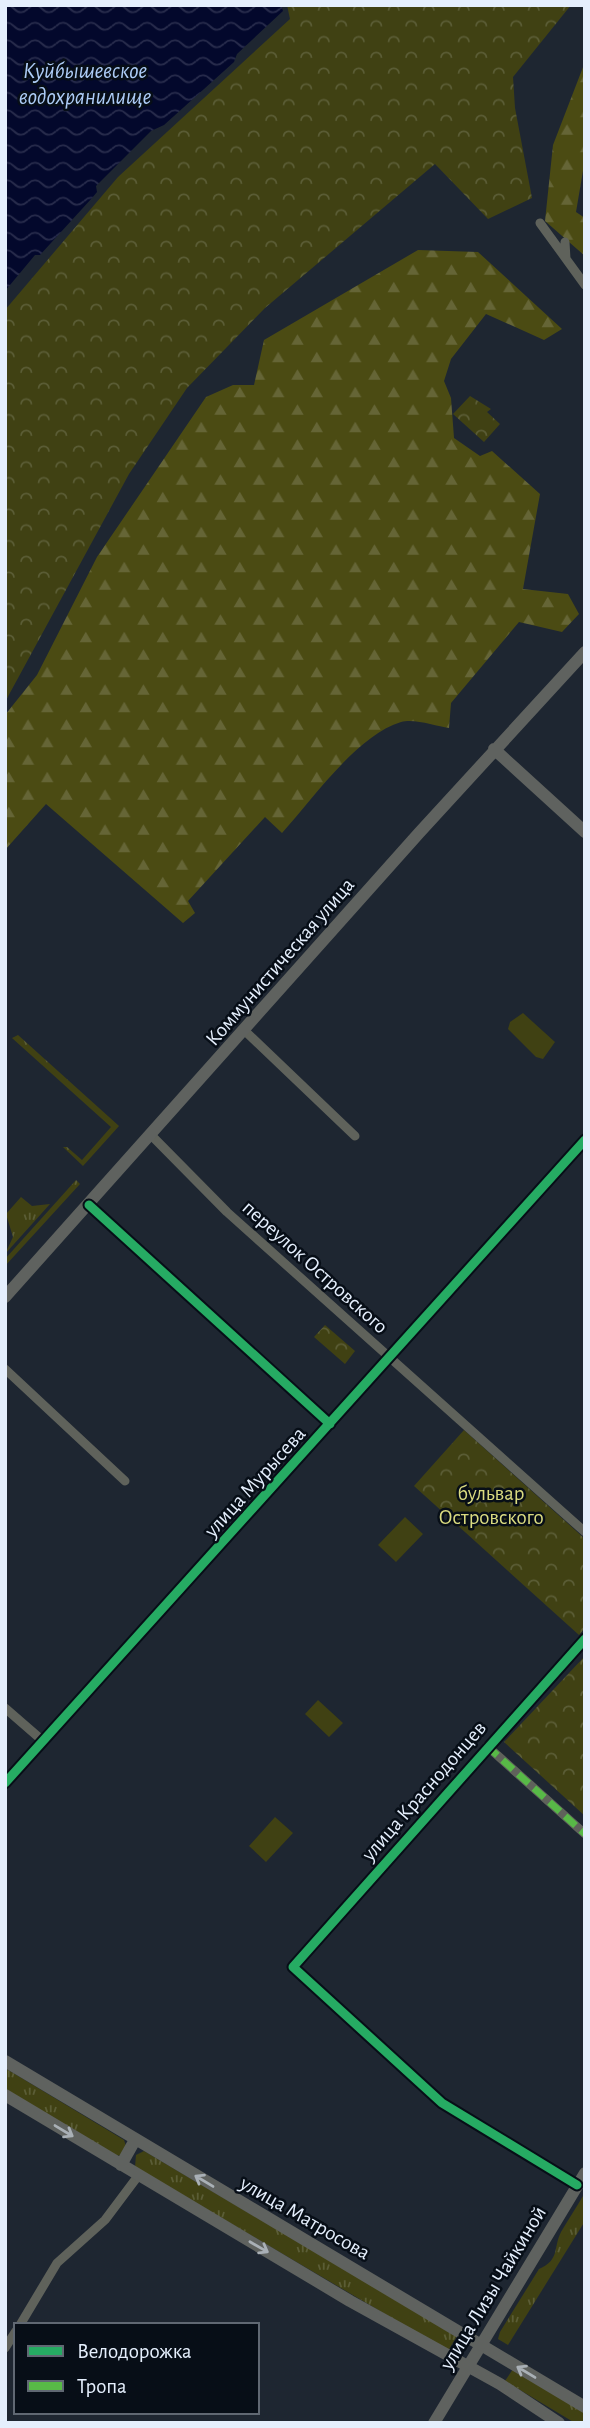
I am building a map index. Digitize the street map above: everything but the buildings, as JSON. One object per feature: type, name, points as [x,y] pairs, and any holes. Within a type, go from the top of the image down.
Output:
[{"type":"main road","name":"Коммунистическая улица","points":[[5,1297],[152,1136],[494,749],[585,652]]},
{"type":"main road","points":[[494,749],[585,832]]},
{"type":"main road","name":"улица Матросова","points":[[5,2061],[585,2407]]},
{"type":"main road","points":[[5,2095],[138,2176],[467,2368],[500,2384],[559,2423]]},
{"type":"main road","points":[[121,2165],[135,2140]]},
{"type":"main road","name":"улица Лизы Чайкиной","points":[[434,2423],[581,2179]]},
{"type":"street","points":[[540,223],[585,285]]},
{"type":"street","points":[[565,242],[566,261]]},
{"type":"street","points":[[245,1031],[355,1136]]},
{"type":"street","name":"переулок Островского","points":[[152,1136],[227,1212],[585,1532]]},
{"type":"street","name":"улица Мурысева","points":[[5,1783],[585,1140]]},
{"type":"street","points":[[89,1205],[330,1424]]},
{"type":"street","points":[[5,1369],[125,1481]]},
{"type":"street","name":"улица Краснодонцев","points":[[581,2179],[442,2103],[293,1967],[585,1639]]},
{"type":"street","points":[[5,1708],[43,1741]]},
{"type":"street","points":[[487,1746],[585,1834]]},
{"type":"street","points":[[21,2323],[57,2263],[106,2220],[138,2176]]},
{"type":"green space","points":[[287,5],[571,5],[513,77],[515,108],[532,198],[488,219],[435,164],[265,308],[187,388],[129,474],[5,702],[5,310],[118,177],[290,19]]},
{"type":"green space","points":[[585,62],[585,159],[576,212],[585,218],[585,256],[545,221],[553,145]]},
{"type":"green space","points":[[418,250],[478,252],[562,329],[544,340],[486,314],[451,359],[444,381],[451,398],[454,438],[480,456],[492,451],[540,494],[523,589],[568,594],[579,614],[562,632],[519,622],[451,703],[449,728],[406,721],[384,729],[336,770],[282,833],[265,817],[188,901],[195,913],[183,923],[46,804],[5,850],[5,715],[37,675],[97,557],[206,397],[233,385],[254,385],[264,340]]},
{"type":"green space","points":[[470,396],[491,409],[487,412],[500,424],[484,442],[453,414]]},
{"type":"green space","points":[[523,1013],[555,1042],[543,1059],[536,1057],[508,1029],[510,1022]]},
{"type":"green space","points":[[18,1035],[119,1126],[83,1166],[63,1147],[67,1147],[82,1160],[111,1127],[12,1038]]},
{"type":"green space","points":[[76,1180],[80,1184],[5,1266],[5,1259]]},
{"type":"green space","points":[[21,1197],[32,1206],[50,1204],[5,1254],[13,1237],[6,1214]]},
{"type":"green space","points":[[325,1325],[355,1351],[345,1364],[314,1337]]},
{"type":"green space","name":"бульвар Островского","points":[[464,1430],[585,1539],[585,1628],[579,1635],[414,1486]]},
{"type":"green space","points":[[405,1517],[423,1534],[396,1562],[378,1545]]},
{"type":"green space","points":[[585,1656],[585,1816],[504,1742]]},
{"type":"green space","points":[[318,1700],[343,1723],[329,1737],[305,1714]]},
{"type":"green space","points":[[275,1817],[293,1833],[266,1862],[249,1846]]},
{"type":"green space","points":[[5,2068],[124,2140],[126,2146],[121,2155],[116,2156],[5,2089]]},
{"type":"green space","points":[[144,2151],[457,2336],[448,2351],[135,2167],[136,2155]]},
{"type":"green space","points":[[583,2196],[585,2221],[508,2345],[498,2339],[500,2332],[539,2269],[553,2258],[561,2232]]},
{"type":"green space","points":[[513,2369],[585,2412],[585,2423],[575,2423],[505,2381]]},
{"type":"water","name":"Куйбышевское водохранилище","points":[[5,5],[281,5],[283,11],[237,54],[234,62],[164,125],[151,131],[96,186],[97,192],[92,198],[40,255],[35,255],[5,291]]},
{"type":"marked path","points":[[487,1746],[585,1834]]},
{"type":"cycle path","points":[[5,1783],[585,1140]]},
{"type":"cycle path","points":[[89,1205],[330,1424]]},
{"type":"cycle path","points":[[577,2185],[442,2103],[293,1967],[585,1639]]}]
